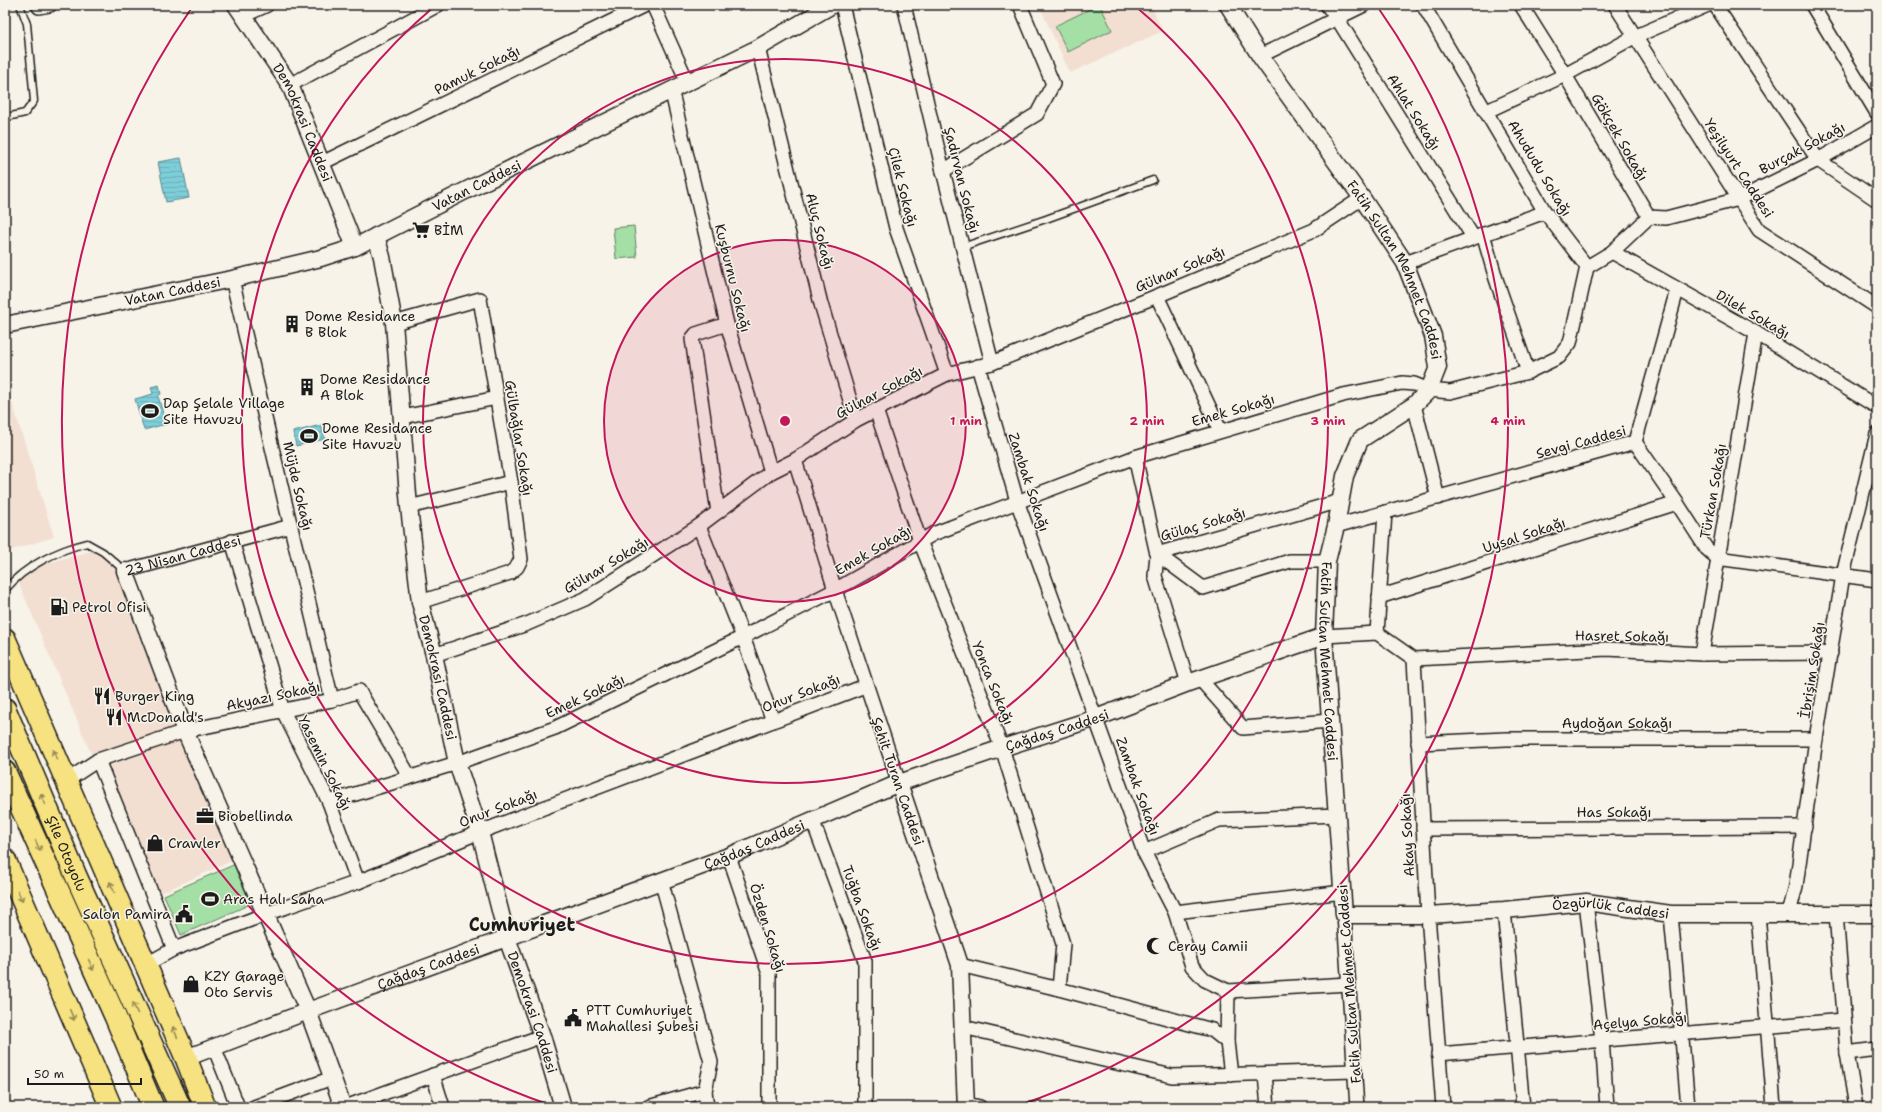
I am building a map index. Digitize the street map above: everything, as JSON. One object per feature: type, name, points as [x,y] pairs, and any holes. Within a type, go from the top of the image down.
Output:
[{"type":"highway","points":[[5,639],[146,964],[205,1107]]},
{"type":"highway","name":"Şile Otoyolu","points":[[5,709],[76,876],[180,1107]]},
{"type":"highway","name":"Şile Otoyolu","points":[[5,772],[153,1107]]},
{"type":"highway","points":[[5,860],[111,1107]]},
{"type":"street","points":[[240,11],[267,5]]},
{"type":"street","points":[[290,85],[438,5]]},
{"type":"street","name":"Pamuk Sokağı","points":[[322,163],[645,5]]},
{"type":"street","points":[[653,5],[687,81]]},
{"type":"street","name":"Vatan Caddesi","points":[[5,325],[232,279],[321,258],[355,247],[687,81],[758,48],[832,5]]},
{"type":"street","name":"Çilek Sokağı","points":[[842,5],[896,228],[947,374]]},
{"type":"street","name":"Şadırvan Sokağı","points":[[904,5],[943,171],[992,363]]},
{"type":"street","points":[[943,171],[1037,114],[1053,84],[1020,5]]},
{"type":"street","name":"Fatih Sultan Mehmet Caddesi","points":[[1228,5],[1260,56],[1362,198],[1405,263],[1433,336],[1438,367],[1429,390],[1414,405],[1360,440],[1345,476],[1336,526],[1327,561],[1324,636],[1357,1107]]},
{"type":"street","name":"Ahlat Sokağı","points":[[1327,5],[1337,18],[1478,236],[1496,279],[1528,372]]},
{"type":"street","points":[[1260,56],[1364,5]]},
{"type":"street","name":"Ahududu Sokağı","points":[[1423,5],[1487,111],[1545,212],[1587,268]]},
{"type":"street","name":"Gökçek Sokağı","points":[[1522,5],[1649,217]]},
{"type":"street","name":"Yeşilyurt Caddesi","points":[[1615,5],[1634,37],[1759,230],[1877,307]]},
{"type":"street","points":[[1487,111],[1565,75],[1634,37],[1708,5]]},
{"type":"street","points":[[1715,5],[1818,160],[1877,200]]},
{"type":"street","points":[[1812,5],[1877,113]]},
{"type":"street","name":"Demokrasi Caddesi","points":[[240,11],[290,85],[355,247]]},
{"type":"street","name":"Aluç Sokağı","points":[[758,48],[821,304],[856,420]]},
{"type":"street","name":"Kuşburnu Sokağı","points":[[671,89],[727,324],[771,472]]},
{"type":"street","name":"Burçak Sokağı","points":[[1649,217],[1666,218],[1740,199],[1818,160],[1877,126]]},
{"type":"street","name":"Gülnar Sokağı","points":[[434,655],[527,624],[585,600],[699,526],[771,472],[795,460],[856,420],[947,374],[992,363],[1314,230],[1362,198]]},
{"type":"street","points":[[1405,263],[1545,212]]},
{"type":"street","points":[[1528,372],[1559,357],[1570,343],[1587,268],[1612,252],[1649,217]]},
{"type":"street","name":"Demokrasi Caddesi","points":[[376,236],[382,257],[394,323],[409,507],[420,602],[434,655],[457,763],[480,832],[507,938],[542,1036],[563,1107]]},
{"type":"street","name":"Dilek Sokağı","points":[[1612,252],[1676,290],[1756,333],[1877,407]]},
{"type":"street","name":"Müjde Sokağı","points":[[232,279],[332,700]]},
{"type":"street","points":[[1635,442],[1676,290]]},
{"type":"street","points":[[1157,296],[1220,430]]},
{"type":"street","name":"Gülbağlar Sokağı","points":[[394,323],[480,299],[511,482],[521,559],[517,567],[510,573],[420,602]]},
{"type":"street","points":[[718,512],[692,339],[696,334],[727,324]]},
{"type":"street","name":"Türkan Sokağı","points":[[1702,654],[1756,333]]},
{"type":"street","name":"Zambak Sokağı","points":[[978,366],[1017,501],[1144,852],[1176,912],[1192,966],[1205,980],[1228,991],[1349,984]]},
{"type":"street","name":"Emek Sokağı","points":[[329,802],[457,763],[555,728],[743,637],[835,590],[920,541],[1017,501],[1135,456],[1343,395],[1394,385],[1414,384],[1429,390],[1450,392],[1528,372]]},
{"type":"street","points":[[402,417],[497,398]]},
{"type":"street","points":[[1414,405],[1438,498]]},
{"type":"street","name":"Yonca Sokağı","points":[[876,410],[920,541],[1002,748],[1063,944],[1059,989]]},
{"type":"street","name":"İbrişim Sokağı","points":[[1789,913],[1796,886],[1816,739],[1843,576],[1877,434]]},
{"type":"street","name":"Sevgi Caddesi","points":[[1336,526],[1635,442],[1706,548],[1717,558]]},
{"type":"street","points":[[1135,456],[1158,554],[1203,588],[1290,560],[1327,561]]},
{"type":"street","name":"Şehit Turan Caddesi","points":[[795,460],[865,686],[960,965],[963,1027],[971,1106]]},
{"type":"street","points":[[409,507],[511,482]]},
{"type":"street","name":"Gülaç Sokağı","points":[[1194,681],[1155,576],[1158,554],[1340,501]]},
{"type":"street","name":"Uysal Sokağı","points":[[1379,598],[1677,504]]},
{"type":"street","points":[[1377,633],[1385,512]]},
{"type":"street","name":"23 Nisan Caddesi","points":[[291,526],[125,571],[185,731],[308,1011],[344,1107]]},
{"type":"street","points":[[699,526],[743,637],[773,721]]},
{"type":"street","name":"Yasemin Sokağı","points":[[232,541],[283,711],[329,802],[358,882]]},
{"type":"street","points":[[1717,558],[1877,580]]},
{"type":"street","points":[[1324,636],[1377,633],[1414,659]]},
{"type":"street","name":"Çağdaş Caddesi","points":[[186,1058],[308,1011],[729,856],[812,819],[899,783],[1096,718],[1194,681],[1324,636]]},
{"type":"street","name":"Hasret Sokağı","points":[[1414,659],[1607,649],[1702,654],[1831,653]]},
{"type":"street","name":"Akay Sokağı","points":[[1414,659],[1428,914],[1442,1107]]},
{"type":"street","points":[[1194,681],[1243,728],[1330,722]]},
{"type":"street","name":"Onur Sokağı","points":[[146,964],[174,949],[266,914],[358,882],[480,832],[865,686]]},
{"type":"street","name":"Akyazı Sokağı","points":[[66,781],[98,760],[185,731],[332,700],[359,691],[410,777]]},
{"type":"street","name":"Aydoğan Sokağı","points":[[1418,743],[1506,739],[1816,739]]},
{"type":"street","points":[[98,760],[174,949]]},
{"type":"street","points":[[1144,852],[1220,820],[1337,815]]},
{"type":"street","name":"Tuğba Sokağı","points":[[812,819],[865,961],[865,1107]]},
{"type":"street","name":"Has Sokağı","points":[[1423,829],[1805,827]]},
{"type":"street","name":"Özden Sokağı","points":[[729,856],[769,974],[769,1107]]},
{"type":"street","points":[[661,880],[711,1062],[705,1091],[707,1107]]},
{"type":"street","points":[[1176,912],[1343,892]]},
{"type":"street","points":[[1586,902],[1602,1040],[1607,1107]]},
{"type":"street","name":"Özgürlük Caddesi","points":[[1344,915],[1428,914],[1504,910],[1586,902],[1671,914],[1877,914]]},
{"type":"street","points":[[1504,910],[1523,1107]]},
{"type":"street","points":[[1836,913],[1847,1053],[1856,1107]]},
{"type":"street","points":[[1671,914],[1688,1107]]},
{"type":"street","points":[[1758,914],[1774,1107]]},
{"type":"street","points":[[960,965],[1059,989],[1212,1030],[1227,1042]]},
{"type":"street","points":[[1228,991],[1227,1042],[1231,1075]]},
{"type":"street","name":"Açelya Sokağı","points":[[1438,1054],[1844,1020]]},
{"type":"street","points":[[963,1027],[1172,1076],[1355,1071]]},
{"type":"street","points":[[344,1107],[542,1036]]},
{"type":"street","points":[[214,1047],[238,1107]]},
{"type":"street","points":[[1847,1053],[1877,1049]]},
{"type":"street","points":[[1265,1074],[1268,1107]]},
{"type":"street","points":[[433,1075],[443,1107]]},
{"type":"street","points":[[254,1107],[332,1078]]},
{"type":"street","points":[[648,1107],[705,1091]]},
{"type":"lane","points":[[7,117],[25,113],[34,101],[27,24],[20,5]]},
{"type":"lane","points":[[962,247],[1046,219],[1153,180]]},
{"type":"lane","points":[[6,589],[12,581],[30,567],[87,543],[103,552],[125,571]]},
{"type":"shaded area","points":[[1039,5],[1151,5],[1163,31],[1070,73]]},
{"type":"shaded area","points":[[5,380],[54,537],[5,552]]},
{"type":"shaded area","points":[[106,547],[236,859],[152,897],[14,572]]},
{"type":"green space","points":[[1100,5],[1112,30],[1068,52],[1055,26]]},
{"type":"green space","points":[[634,226],[637,257],[616,259],[613,228]]},
{"type":"green space","name":"Aras Halı Saha","points":[[238,863],[255,902],[181,935],[164,895]]},
{"type":"water","points":[[181,158],[189,198],[166,202],[158,162]]},
{"type":"water","name":"Dap Şelale Village Site Havuzu","points":[[159,385],[161,394],[158,396],[166,424],[144,430],[135,399],[153,394],[151,387]]},
{"type":"water","name":"Dome Residance Site Havuzu","points":[[321,425],[325,439],[296,446],[293,432]]},
{"type":"place","name":"BİM","points":[[421,230]]},
{"type":"place","name":"Dome Residance B Blok","points":[[292,324]]},
{"type":"place","name":"Dome Residance A Blok","points":[[307,387]]},
{"type":"place","name":"Dap Şelale Village Site Havuzu","points":[[150,411]]},
{"type":"place","name":"Dome Residance Site Havuzu","points":[[309,436]]},
{"type":"place","name":"Petrol Ofisi","points":[[59,607]]},
{"type":"place","name":"Burger King","points":[[102,696]]},
{"type":"place","name":"McDonald's","points":[[114,717]]},
{"type":"place","name":"Biobellinda","points":[[205,816]]},
{"type":"place","name":"Crawler","points":[[155,843]]},
{"type":"place","name":"Aras Halı Saha","points":[[210,899]]},
{"type":"place","name":"Salon Pamira","points":[[184,914]]},
{"type":"place","name":"Ceray Camii","points":[[1155,946]]},
{"type":"place","name":"KZY Garage Oto Servis","points":[[191,984]]},
{"type":"place","name":"PTT Cumhuriyet Mahallesi Şubesi","points":[[573,1018]]},
{"type":"district","name":"Cumhuriyet","points":[[522,925]]}]
